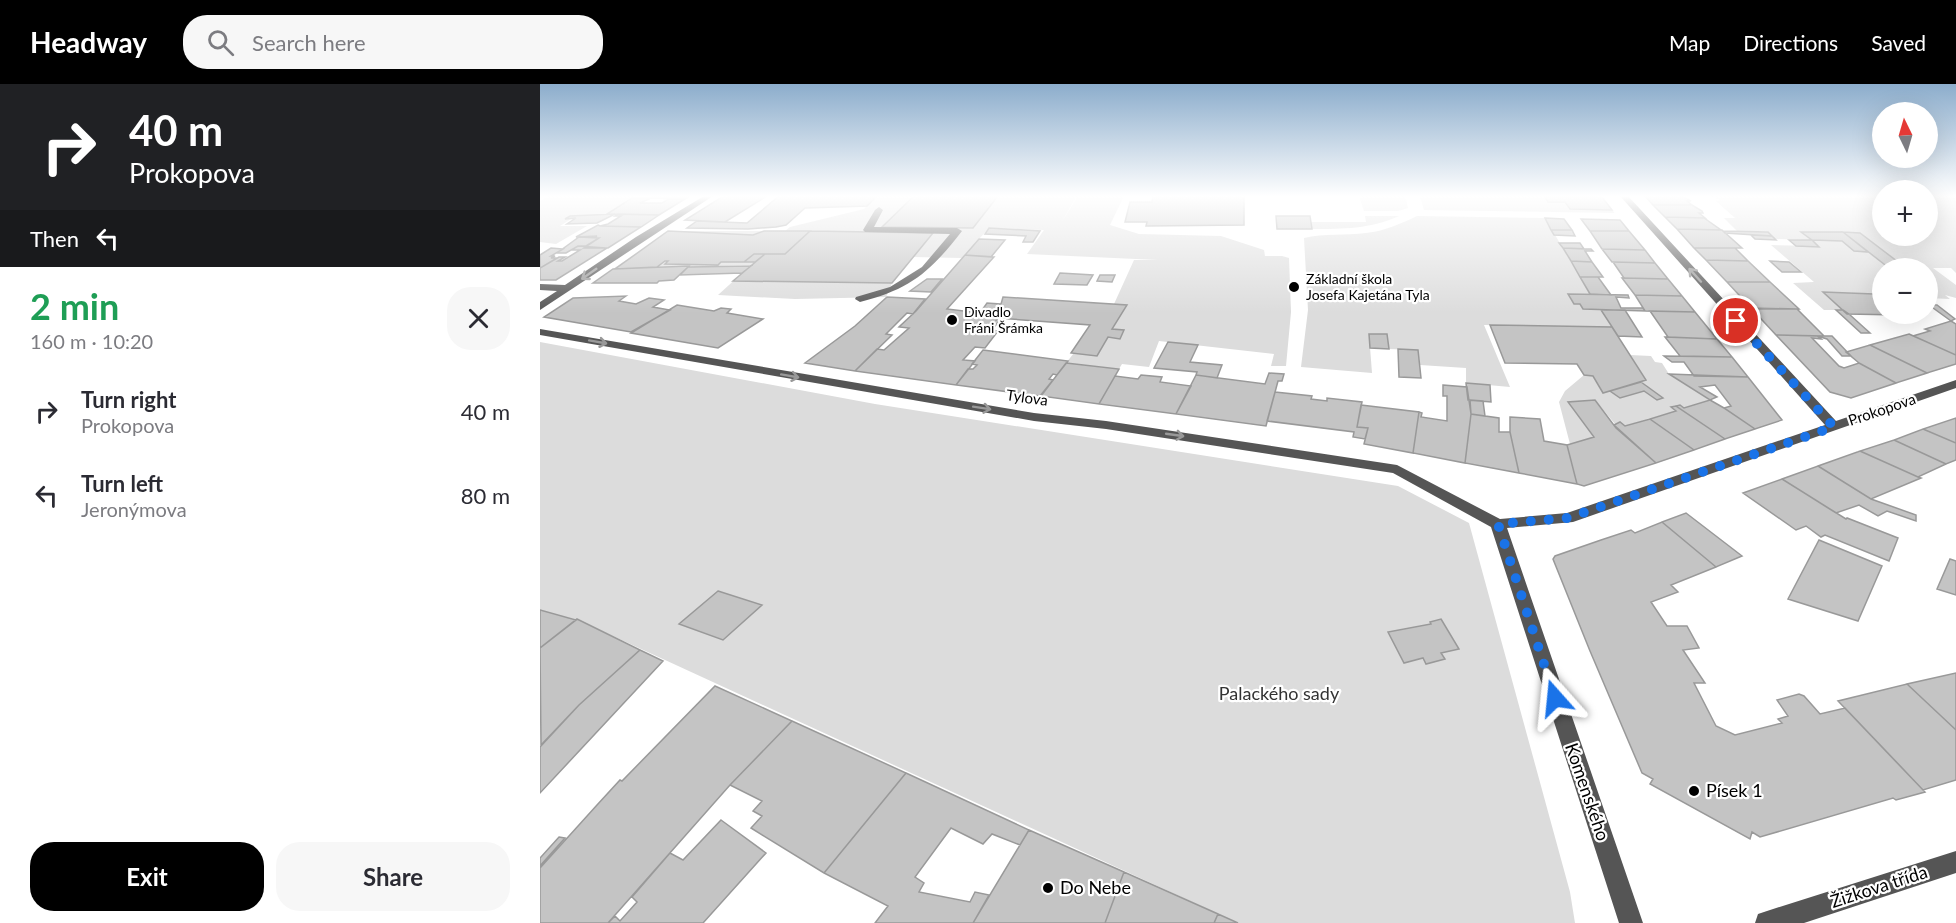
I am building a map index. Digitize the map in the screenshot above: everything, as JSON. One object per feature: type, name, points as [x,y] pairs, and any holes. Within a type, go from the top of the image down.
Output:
[{"type":"street","points":[[540,307],[645,235]]},
{"type":"street","points":[[860,298],[894,289],[925,269],[954,235]]},
{"type":"street","points":[[1660,235],[1834,427]]},
{"type":"street","points":[[540,287],[568,288]]},
{"type":"street","name":"Tylova","points":[[540,332],[989,409],[1117,426],[1397,469],[1498,524]]},
{"type":"street","name":"Prokopova","points":[[1498,524],[1568,518],[1956,384]]},
{"type":"street","name":"Komenského","points":[[1498,524],[1631,923]]},
{"type":"street","name":"Žižkova třída","points":[[1767,923],[1956,862]]},
{"type":"green space","points":[[540,235],[571,235],[556,244],[540,242]]},
{"type":"green space","points":[[663,235],[983,235],[962,258],[913,257],[892,283],[886,297],[795,299],[718,295],[751,265],[613,269]]},
{"type":"green space","points":[[1040,235],[1186,235],[1221,236],[1264,250],[1265,256],[1289,258],[1291,312],[1286,366],[1271,366],[1274,354],[1159,341],[1149,367],[1122,364],[1119,369],[1066,363],[1074,353],[1097,356],[1108,337],[1120,338],[1112,329],[1127,305],[1114,304],[1134,260],[1158,260],[1027,254]]},
{"type":"green space","points":[[1555,235],[1590,294],[1569,294],[1574,304],[1580,304],[1583,309],[1601,310],[1612,327],[1484,325],[1510,387],[1466,383],[1466,368],[1420,365],[1418,350],[1389,349],[1387,334],[1369,334],[1372,373],[1301,367],[1308,310],[1304,238],[1319,236]]},
{"type":"green space","points":[[1771,235],[1872,235],[1872,246],[1938,246],[1938,235],[1956,235],[1956,273],[1951,268],[1938,268],[1938,258],[1872,258],[1872,294],[1824,292],[1843,310],[1824,310],[1793,283],[1814,282],[1771,245],[1818,246],[1812,240],[1775,239]]},
{"type":"green space","points":[[1938,272],[1956,285],[1956,298],[1945,295],[1950,299],[1938,298]]},
{"type":"green space","name":"Palackého sady","points":[[540,342],[875,404],[1398,486],[1469,523],[1570,892],[1575,923],[1238,923],[578,620],[540,611]]},
{"type":"green space","points":[[1630,355],[1651,356],[1655,362],[1662,363],[1669,374],[1710,400],[1684,408],[1680,405],[1672,407],[1676,411],[1625,426],[1620,423],[1615,424],[1595,400],[1569,402],[1594,437],[1570,444],[1559,402],[1565,391],[1584,375],[1593,376],[1603,393],[1610,391],[1620,398],[1644,391],[1657,399],[1663,398],[1641,382],[1645,380]]},
{"type":"building","points":[[579,235],[628,235],[608,248],[584,248],[599,238],[593,238],[597,236],[576,237]]},
{"type":"building","points":[[662,235],[805,235],[785,254],[754,254],[744,262],[721,262],[718,265],[665,264],[668,261],[665,261],[657,267],[615,269]]},
{"type":"building","points":[[805,235],[931,235],[892,283],[733,281],[765,254],[785,254]]},
{"type":"building","points":[[1009,235],[1037,235],[1033,242],[1023,242],[1026,236]]},
{"type":"building","points":[[1593,235],[1632,235],[1645,250],[1602,249]]},
{"type":"building","points":[[1683,235],[1728,235],[1742,248],[1694,248]]},
{"type":"building","points":[[1751,235],[1772,236],[1776,240],[1755,239]]},
{"type":"building","points":[[1805,235],[1847,235],[1868,252],[1854,251],[1842,241],[1812,240]]},
{"type":"building","points":[[1847,235],[1863,235],[1872,242],[1872,246],[1877,246],[1893,258],[1876,258]]},
{"type":"building","points":[[579,237],[599,238],[586,246],[578,246],[566,253],[557,253]]},
{"type":"building","points":[[979,239],[1005,240],[991,257],[965,255]]},
{"type":"building","points":[[1789,240],[1812,240],[1819,247],[1796,246]]},
{"type":"building","points":[[1559,243],[1580,243],[1584,249],[1563,248]]},
{"type":"building","points":[[578,246],[607,248],[556,280],[540,280],[540,268],[559,257],[565,257],[558,261],[562,261],[580,250],[572,250]]},
{"type":"building","points":[[551,248],[563,249],[551,256],[555,256],[551,258],[557,258],[540,268],[540,255]]},
{"type":"building","points":[[1563,248],[1591,249],[1593,251],[1585,251],[1592,262],[1571,261]]},
{"type":"building","points":[[1694,248],[1735,248],[1748,261],[1706,260]]},
{"type":"building","points":[[1602,249],[1645,250],[1655,263],[1612,262]]},
{"type":"building","points":[[754,254],[765,254],[755,262],[744,262]]},
{"type":"building","name":"Divadlo Fráni Šrámka","points":[[965,255],[994,257],[947,309],[980,313],[987,303],[1000,304],[996,320],[1000,320],[992,330],[998,331],[985,348],[975,347],[963,360],[975,361],[956,385],[855,371],[877,349],[884,350],[909,328],[899,327]]},
{"type":"building","points":[[1706,260],[1748,261],[1770,282],[1727,282]]},
{"type":"building","points":[[1571,261],[1592,262],[1603,277],[1580,277]]},
{"type":"building","points":[[1770,261],[1789,262],[1801,272],[1782,272]]},
{"type":"building","points":[[1613,262],[1655,263],[1668,279],[1624,278]]},
{"type":"building","points":[[689,266],[674,280],[657,283],[593,283],[613,269]]},
{"type":"building","points":[[751,266],[742,273],[680,275],[688,267]]},
{"type":"building","points":[[1060,273],[1093,275],[1087,285],[1054,284]]},
{"type":"building","points":[[1100,275],[1115,275],[1112,282],[1097,281]]},
{"type":"building","points":[[1580,277],[1598,277],[1611,295],[1590,294]]},
{"type":"building","points":[[1622,278],[1668,279],[1682,296],[1635,295]]},
{"type":"building","points":[[927,279],[942,279],[931,292],[910,291]]},
{"type":"building","points":[[1727,282],[1770,282],[1799,309],[1752,309]]},
{"type":"building","points":[[1823,292],[1872,294],[1872,314],[1847,314]]},
{"type":"building","points":[[1568,294],[1628,295],[1629,298],[1616,297],[1621,308],[1643,308],[1645,311],[1583,309],[1580,304],[1574,304]]},
{"type":"building","points":[[1635,295],[1682,296],[1695,312],[1645,311]]},
{"type":"building","points":[[626,296],[619,301],[636,304],[649,298],[664,300],[653,307],[670,310],[631,332],[544,317],[573,298]]},
{"type":"building","points":[[887,297],[925,299],[913,314],[907,313],[886,334],[892,335],[855,371],[805,363],[855,326]]},
{"type":"building","points":[[1003,297],[1127,305],[1112,329],[1124,330],[1120,339],[1108,337],[1097,356],[1071,353],[1090,325],[997,318]]},
{"type":"building","points":[[677,305],[714,311],[721,308],[731,309],[727,313],[763,319],[718,348],[631,333]]},
{"type":"building","points":[[1938,306],[1955,319],[1951,321],[1938,312]]},
{"type":"building","points":[[1751,308],[1797,309],[1824,336],[1776,335]]},
{"type":"building","points":[[1601,310],[1625,310],[1642,337],[1618,336]]},
{"type":"building","points":[[1836,310],[1843,310],[1849,314],[1870,333],[1861,333]]},
{"type":"building","points":[[1650,311],[1695,312],[1717,339],[1668,337]]},
{"type":"building","points":[[1951,321],[1956,324],[1956,355],[1913,336],[1930,331],[1925,329]]},
{"type":"building","points":[[1490,325],[1612,327],[1646,380],[1603,393],[1593,376],[1584,375],[1577,364],[1505,363]]},
{"type":"building","points":[[1369,334],[1387,334],[1389,349],[1370,348]]},
{"type":"building","points":[[1909,334],[1956,355],[1956,364],[1927,373],[1870,345]]},
{"type":"building","points":[[1776,335],[1817,336],[1821,339],[1812,338],[1839,366],[1844,368],[1859,363],[1896,383],[1851,398],[1830,392]]},
{"type":"building","points":[[1817,336],[1832,336],[1851,356],[1842,356],[1827,339]]},
{"type":"building","points":[[1665,337],[1717,339],[1732,357],[1680,356]]},
{"type":"building","points":[[1168,342],[1198,345],[1190,362],[1222,365],[1217,378],[1196,375],[1197,372],[1154,368]]},
{"type":"building","points":[[1870,345],[1927,373],[1896,383],[1859,363],[1846,352]]},
{"type":"building","points":[[1398,349],[1418,350],[1421,378],[1399,377]]},
{"type":"building","points":[[983,350],[1068,361],[1057,375],[1053,374],[1049,379],[1053,380],[1040,396],[956,385],[968,369],[973,369],[977,365],[972,364]]},
{"type":"building","points":[[1664,356],[1732,357],[1748,377],[1694,376],[1684,362],[1672,362]]},
{"type":"building","points":[[1066,363],[1119,369],[1099,404],[1041,396]]},
{"type":"building","points":[[1269,373],[1284,374],[1282,381],[1278,381],[1266,426],[1176,414],[1196,375],[1265,384]]},
{"type":"building","points":[[1669,374],[1748,377],[1782,420],[1755,429],[1724,408],[1731,406],[1715,385],[1700,387],[1717,397],[1710,400]]},
{"type":"building","points":[[1141,375],[1162,377],[1160,382],[1191,386],[1176,414],[1099,404],[1115,376],[1138,379]]},
{"type":"building","points":[[1641,382],[1663,398],[1657,400],[1644,391],[1620,398],[1610,391]]},
{"type":"building","points":[[1466,383],[1490,385],[1491,402],[1468,400]]},
{"type":"building","points":[[1443,385],[1467,387],[1471,414],[1465,463],[1413,453],[1419,412],[1422,413],[1421,417],[1447,421],[1447,396],[1443,396]]},
{"type":"building","points":[[1275,392],[1312,396],[1311,399],[1327,401],[1327,398],[1362,402],[1357,427],[1368,428],[1365,439],[1353,437],[1354,432],[1267,421]]},
{"type":"building","points":[[1470,400],[1483,401],[1485,416],[1471,414]]},
{"type":"building","points":[[1595,400],[1616,428],[1656,463],[1584,486],[1577,484],[1567,445],[1594,437],[1568,402]]},
{"type":"building","points":[[1710,400],[1755,429],[1725,439],[1676,406],[1680,405],[1684,408]]},
{"type":"building","points":[[1361,405],[1419,412],[1413,453],[1364,444],[1368,428],[1357,427]]},
{"type":"building","points":[[1676,406],[1725,439],[1694,450],[1650,419],[1676,411],[1671,407]]},
{"type":"building","points":[[1471,414],[1499,418],[1499,432],[1510,432],[1519,473],[1465,463]]},
{"type":"building","points":[[1510,417],[1540,419],[1544,441],[1567,445],[1577,484],[1519,473],[1510,432]]},
{"type":"building","points":[[1956,418],[1956,443],[1923,429]]},
{"type":"building","points":[[1650,419],[1694,450],[1656,463],[1614,425],[1620,422],[1625,426]]},
{"type":"building","points":[[1923,429],[1956,443],[1956,460],[1946,464],[1894,440]]},
{"type":"building","points":[[1894,440],[1946,464],[1918,477],[1860,451]]},
{"type":"building","points":[[1860,451],[1921,478],[1871,499],[1818,466]]},
{"type":"building","points":[[1818,466],[1871,499],[1916,515],[1916,521],[1887,511],[1878,516],[1859,505],[1836,513],[1782,479]]},
{"type":"building","points":[[1782,479],[1846,519],[1898,538],[1889,561],[1825,535],[1821,537],[1806,526],[1796,530],[1743,493]]},
{"type":"building","points":[[1686,513],[1742,556],[1716,567],[1662,522]]},
{"type":"building","points":[[1662,522],[1716,567],[1671,585],[1678,592],[1651,602],[1667,626],[1687,626],[1699,648],[1683,650],[1705,683],[1694,683],[1716,726],[1735,735],[1782,723],[1778,719],[1788,716],[1777,700],[1799,694],[1804,696],[1820,714],[1845,708],[1925,792],[1896,800],[1893,798],[1760,837],[1752,832],[1750,839],[1650,784],[1653,779],[1642,773],[1553,559],[1555,556],[1601,540],[1631,530],[1635,533]]},
{"type":"building","points":[[1819,540],[1882,566],[1858,621],[1788,599]]},
{"type":"building","points":[[1950,559],[1956,561],[1956,595],[1937,589]]},
{"type":"building","points":[[718,591],[762,605],[723,640],[679,624]]},
{"type":"building","points":[[540,610],[576,620],[540,648]]},
{"type":"building","points":[[577,619],[640,650],[579,705],[541,745],[540,648]]},
{"type":"building","points":[[1441,619],[1459,649],[1441,653],[1445,659],[1426,664],[1423,658],[1404,663],[1388,632],[1431,624],[1430,622]]},
{"type":"building","points":[[640,650],[663,661],[540,793],[540,747],[579,705]]},
{"type":"building","points":[[1956,673],[1956,730],[1907,684]]},
{"type":"building","points":[[1907,684],[1956,730],[1956,780],[1923,790],[1838,701]]},
{"type":"building","points":[[715,686],[792,721],[730,785],[608,923],[540,923],[540,868],[620,780],[622,781]]},
{"type":"building","points":[[792,721],[906,773],[824,873],[751,828],[762,816],[753,811],[762,801],[730,785]]},
{"type":"building","points":[[906,773],[1029,830],[1020,845],[992,834],[983,844],[951,828],[915,877],[924,883],[919,892],[970,902],[975,892],[989,895],[973,923],[875,923],[888,906],[824,873]]},
{"type":"building","points":[[721,820],[766,853],[703,923],[608,923],[615,916],[620,921],[637,902],[632,897],[670,853],[683,860]]},
{"type":"building","points":[[1029,830],[1124,872],[1105,923],[973,923]]},
{"type":"building","points":[[559,837],[565,838],[540,866],[540,858]]},
{"type":"building","points":[[1124,872],[1218,914],[1214,923],[1105,923]]},
{"type":"building","points":[[1218,914],[1238,923],[1214,923]]},
{"type":"place","name":"Základní škola Josefa Kajetána Tyla","points":[[1294,287]]},
{"type":"place","name":"Divadlo Fráni Šrámka","points":[[952,320]]},
{"type":"place","name":"Písek 1","points":[[1694,791]]},
{"type":"place","name":"Do Nebe","points":[[1048,888]]},
{"type":"route","points":[[1555,698],[1498,524],[1568,518],[1834,427],[1736,321]]}]
